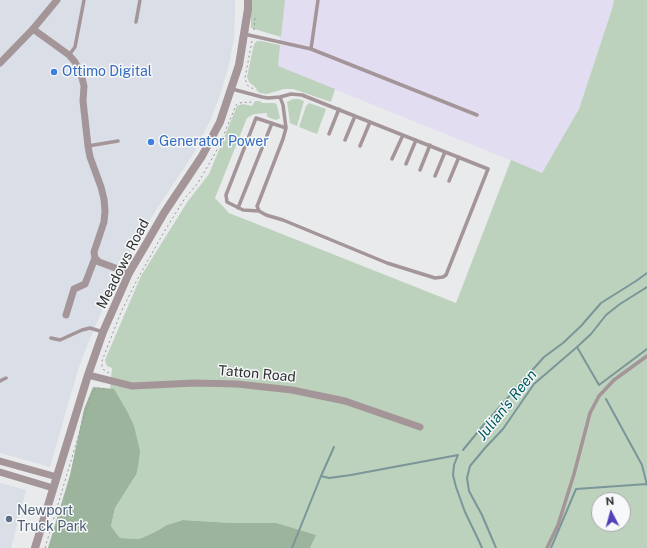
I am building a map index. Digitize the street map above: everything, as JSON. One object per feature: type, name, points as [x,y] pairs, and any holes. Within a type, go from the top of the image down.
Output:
[{"type":"street","points":[[0,63],[33,29],[57,0]]},
{"type":"street","name":"Meadows Road","points":[[35,548],[88,375],[103,332],[129,273],[144,246],[202,156],[220,122],[239,65],[248,9],[248,0]]},
{"type":"street","points":[[33,29],[69,55],[75,62],[81,74],[84,86],[84,101],[90,157],[104,199],[104,222],[94,252],[95,258],[85,284],[74,289],[66,315]]},
{"type":"street","points":[[95,258],[99,262],[129,273]]},
{"type":"street","name":"Tatton Road","points":[[88,375],[132,386],[194,383],[236,384],[292,390],[345,401],[420,427]]},
{"type":"street","points":[[0,461],[57,477]]},
{"type":"street","points":[[0,472],[53,488]]},
{"type":"lane","points":[[69,55],[74,47],[84,0]]},
{"type":"lane","points":[[136,22],[140,0]]},
{"type":"lane","points":[[311,48],[318,0]]},
{"type":"lane","points":[[244,34],[311,48],[477,115]]},
{"type":"lane","points":[[232,89],[268,98],[296,94],[306,96],[488,169],[446,275],[443,277],[432,278],[387,264],[283,220],[258,211],[243,210],[227,202],[226,195],[256,118],[286,128]]},
{"type":"lane","points":[[258,211],[257,206],[286,128],[283,105],[280,97]]},
{"type":"lane","points":[[329,134],[339,109]]},
{"type":"lane","points":[[345,140],[355,116]]},
{"type":"lane","points":[[360,146],[370,122]]},
{"type":"lane","points":[[238,208],[272,123]]},
{"type":"lane","points":[[392,159],[403,135]]},
{"type":"lane","points":[[406,164],[416,140]]},
{"type":"lane","points":[[88,146],[118,141]]},
{"type":"lane","points":[[420,170],[430,146]]},
{"type":"lane","points":[[435,176],[445,152]]},
{"type":"lane","points":[[449,181],[459,157]]},
{"type":"lane","points":[[51,338],[60,340],[90,328],[103,332]]},
{"type":"lane","points":[[547,548],[558,525],[574,474],[590,413],[599,396],[614,380],[647,356]]},
{"type":"lane","points":[[0,381],[6,378]]},
{"type":"path","points":[[255,14],[253,36],[245,78],[247,85],[255,89]]},
{"type":"path","name":"Meadows Road","points":[[109,372],[104,370],[102,367],[102,361],[121,312],[136,280],[185,198],[198,182],[213,157],[236,105],[244,102],[250,103],[252,98]]},
{"type":"path","points":[[44,548],[90,397],[97,388],[106,389]]},
{"type":"shaded area","points":[[0,0],[235,0],[234,39],[229,64],[211,119],[194,153],[112,280],[112,287],[78,370],[50,467],[0,453]]},
{"type":"shaded area","points":[[285,0],[614,0],[579,109],[542,173],[277,66]]},
{"type":"shaded area","name":"Newport Truck Park","points":[[0,483],[26,490],[11,548],[0,548]]},
{"type":"green space","points":[[251,0],[285,0],[281,37],[251,28]]},
{"type":"green space","points":[[614,0],[647,0],[647,548],[310,548],[315,535],[277,523],[232,523],[183,520],[167,525],[139,539],[120,538],[111,526],[115,508],[136,475],[114,389],[110,389],[112,368],[107,366],[105,360],[141,276],[188,201],[209,174],[237,106],[243,104],[252,106],[255,101],[275,103],[277,105],[280,118],[276,120],[268,117],[267,113],[254,114],[247,118],[215,198],[229,213],[456,303],[511,160],[542,173],[579,109]]},
{"type":"green space","points":[[257,41],[280,45],[278,66],[335,89],[331,102],[293,89],[284,89],[267,94],[257,91],[256,88],[249,82],[247,77],[254,44]]},
{"type":"green space","points":[[293,99],[304,101],[297,126],[290,123],[287,102]]},
{"type":"green space","points":[[309,103],[326,109],[317,134],[299,127],[306,106]]},
{"type":"green space","points":[[93,387],[114,389],[134,426],[140,451],[136,475],[115,508],[111,526],[120,538],[139,539],[167,525],[183,520],[232,523],[277,523],[316,535],[310,548],[48,548],[70,475],[84,409]]},
{"type":"waterway","points":[[463,450],[544,357],[563,343],[581,326],[601,303],[647,273]]},
{"type":"waterway","name":"Julian's Reen","points":[[496,548],[482,515],[469,491],[467,478],[470,466],[503,429],[534,384],[591,334],[606,315],[647,287]]},
{"type":"waterway","points":[[577,347],[599,385],[647,349]]},
{"type":"waterway","points":[[606,399],[642,465],[647,485]]},
{"type":"waterway","points":[[292,548],[334,447]]},
{"type":"waterway","points":[[321,476],[329,478],[351,475],[458,455],[454,465],[453,475],[456,487],[465,512],[482,548]]},
{"type":"waterway","points":[[551,548],[576,489],[647,484]]},
{"type":"place","name":"Ottimo Digital","points":[[54,72]]},
{"type":"place","name":"Generator Power","points":[[151,142]]},
{"type":"place","name":"Newport Truck Park","points":[[9,519]]}]
